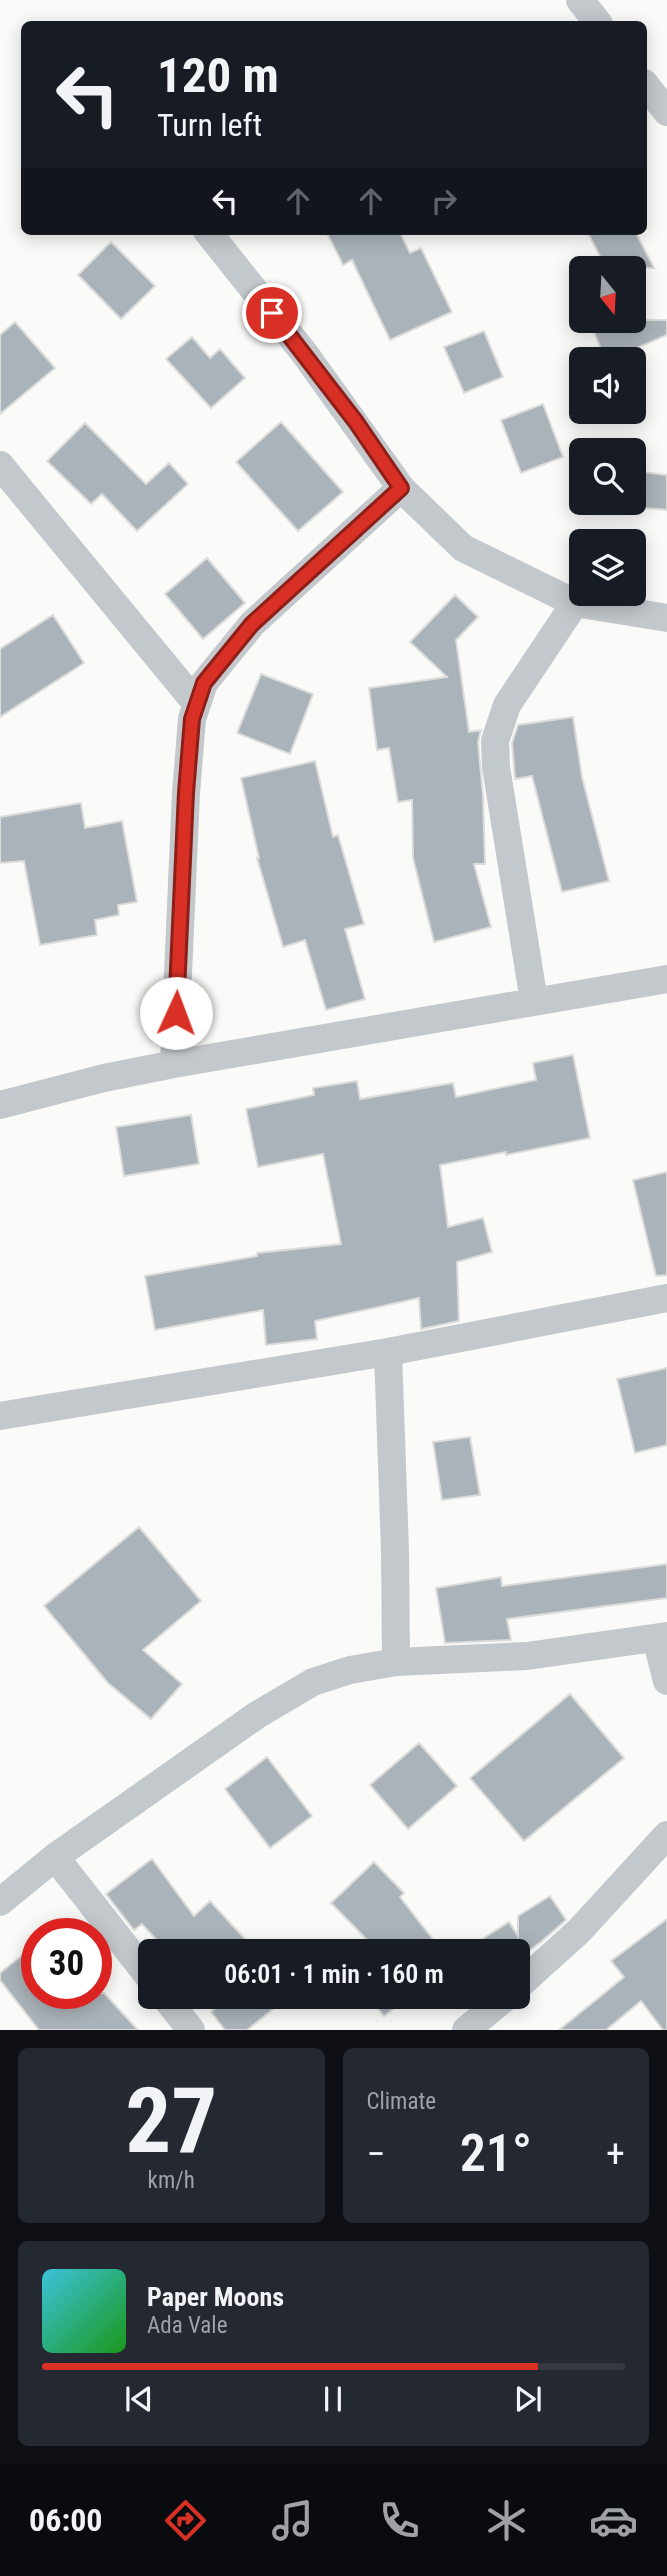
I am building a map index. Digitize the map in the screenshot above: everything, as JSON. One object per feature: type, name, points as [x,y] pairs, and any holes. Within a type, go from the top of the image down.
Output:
[{"type":"street","points":[[580,0],[597,21]]},
{"type":"street","points":[[647,87],[667,112]]},
{"type":"street","points":[[210,235],[305,354],[401,488],[463,548],[569,600]]},
{"type":"street","points":[[0,465],[196,703]]},
{"type":"street","points":[[174,1064],[186,793],[192,719],[196,703],[212,670],[252,624],[401,488]]},
{"type":"street","points":[[534,1001],[496,767],[495,741],[507,705],[573,606]]},
{"type":"street","points":[[593,606],[667,618]]},
{"type":"street","points":[[0,1105],[104,1078],[174,1064],[667,978]]},
{"type":"street","points":[[0,1416],[388,1352],[667,1298]]},
{"type":"street","points":[[388,1352],[396,1662]]},
{"type":"street","points":[[0,1902],[55,1857],[257,1715],[313,1682],[350,1670],[396,1662],[527,1656],[661,1637],[667,1681]]},
{"type":"street","points":[[530,1975],[579,1931],[667,1835]]},
{"type":"street","points":[[55,1857],[138,1963]]},
{"type":"street","points":[[174,2009],[191,2030]]},
{"type":"street","points":[[466,2030],[491,2009]]},
{"type":"building","points":[[328,235],[401,235],[410,253],[421,248],[452,312],[390,340],[352,260],[343,265]]},
{"type":"building","points":[[589,235],[637,235],[654,268],[646,268],[646,256],[600,256]]},
{"type":"building","points":[[111,242],[155,286],[121,319],[78,275]]},
{"type":"building","points":[[646,320],[667,320],[667,335],[639,347],[600,347],[595,333],[646,333]]},
{"type":"building","points":[[15,322],[55,368],[0,414],[0,335]]},
{"type":"building","points":[[484,331],[503,377],[464,393],[444,347]]},
{"type":"building","points":[[192,337],[210,358],[220,349],[245,378],[211,408],[166,359]]},
{"type":"building","points":[[543,404],[563,457],[521,473],[501,420]]},
{"type":"building","points":[[281,422],[343,492],[298,531],[236,462]]},
{"type":"building","points":[[85,423],[146,484],[169,463],[188,484],[137,531],[102,494],[91,504],[47,461]]},
{"type":"building","points":[[646,472],[667,475],[667,510],[646,508]]},
{"type":"building","points":[[207,558],[245,603],[203,639],[165,594]]},
{"type":"building","points":[[455,595],[478,617],[456,640],[469,732],[481,730],[478,742],[485,864],[474,864],[491,927],[434,942],[413,858],[412,800],[398,802],[389,748],[377,750],[369,688],[447,677],[410,642]]},
{"type":"building","points":[[53,615],[84,663],[0,717],[0,649]]},
{"type":"building","points":[[261,674],[313,694],[290,754],[237,733]]},
{"type":"building","points":[[573,717],[582,777],[609,881],[562,892],[532,776],[515,779],[512,743],[518,725]]},
{"type":"building","points":[[315,761],[333,837],[338,835],[364,924],[345,929],[365,999],[326,1010],[305,940],[283,947],[257,858],[241,778]]},
{"type":"building","points":[[81,803],[85,828],[122,821],[137,902],[118,905],[119,915],[95,920],[97,935],[40,945],[24,861],[0,863],[0,817]]},
{"type":"building","points":[[573,1055],[590,1138],[440,1165],[448,1227],[483,1218],[492,1252],[457,1262],[459,1321],[421,1329],[419,1298],[315,1321],[317,1339],[266,1345],[263,1310],[155,1330],[145,1276],[257,1256],[257,1253],[341,1244],[323,1154],[258,1167],[246,1109],[314,1095],[313,1088],[357,1081],[360,1099],[453,1083],[456,1097],[536,1080],[533,1063]]},
{"type":"building","points":[[191,1115],[199,1164],[124,1176],[116,1127]]},
{"type":"building","points":[[667,1172],[667,1275],[656,1276],[633,1180]]},
{"type":"building","points":[[667,1368],[667,1445],[635,1453],[617,1379]]},
{"type":"building","points":[[470,1437],[480,1495],[442,1500],[433,1442]]},
{"type":"building","points":[[139,1527],[201,1601],[143,1650],[182,1684],[151,1719],[108,1683],[44,1606]]},
{"type":"building","points":[[667,1564],[667,1598],[507,1619],[511,1640],[445,1643],[436,1588],[501,1577],[502,1586]]},
{"type":"building","points":[[570,1694],[624,1758],[524,1841],[470,1778]]},
{"type":"building","points":[[419,1743],[457,1786],[408,1829],[370,1785]]},
{"type":"building","points":[[267,1757],[312,1816],[270,1848],[225,1789]]},
{"type":"building","points":[[152,1859],[194,1916],[210,1901],[245,1939],[156,1939],[142,1924],[134,1930],[106,1894]]},
{"type":"building","points":[[374,1862],[404,1893],[400,1897],[433,1939],[366,1939],[331,1903]]},
{"type":"building","points":[[550,1896],[566,1920],[530,1950],[530,1939],[483,1939],[509,1922],[518,1936],[518,1916]]},
{"type":"building","points":[[667,1919],[667,2030],[663,2030],[641,2001],[606,2030],[559,2030],[624,1977],[611,1961]]},
{"type":"building","points":[[21,1956],[21,2007],[0,1980],[0,1973]]},
{"type":"building","points":[[112,2002],[138,2030],[39,2030],[23,2009],[112,2009]]},
{"type":"building","points":[[215,2009],[273,2009],[247,2030],[225,2030],[211,2012]]},
{"type":"building","points":[[378,2009],[393,2009],[384,2016]]},
{"type":"route","points":[[176,1013],[192,719],[204,683],[252,624],[401,488],[356,422],[272,313]]}]
